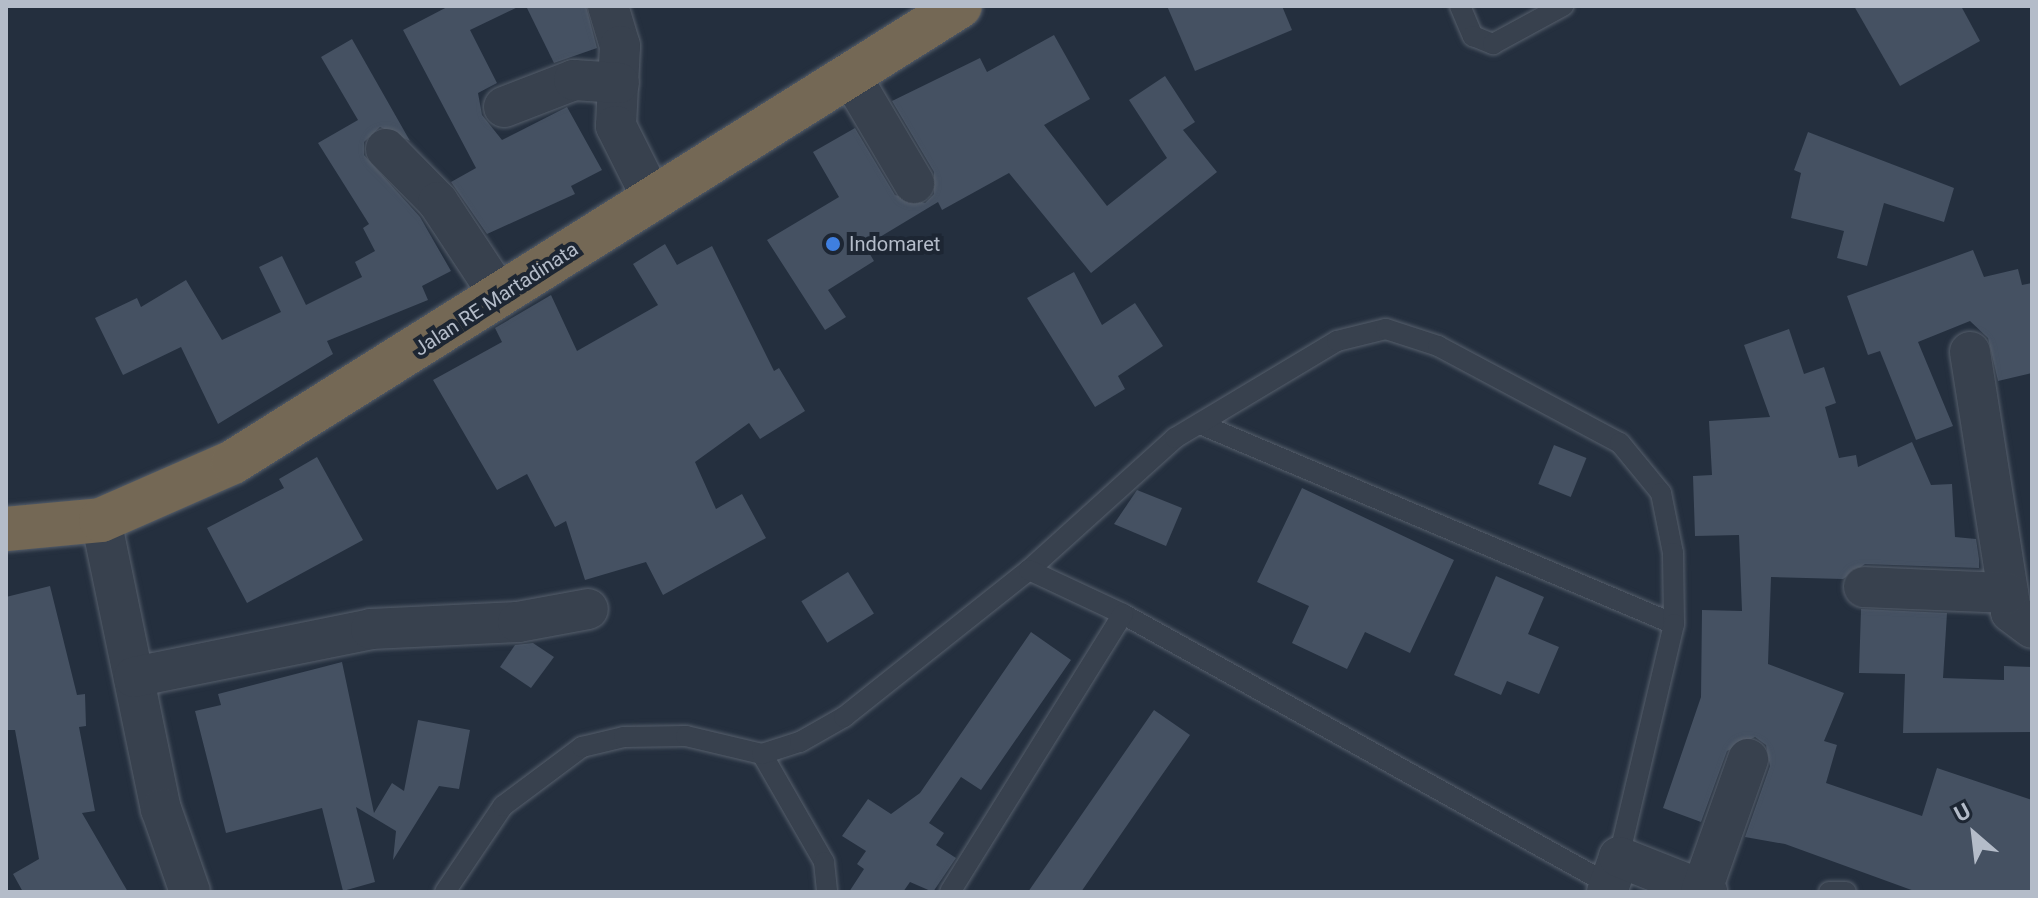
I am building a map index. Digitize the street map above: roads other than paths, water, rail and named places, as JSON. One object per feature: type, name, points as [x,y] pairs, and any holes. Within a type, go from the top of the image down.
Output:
[{"type":"highway","name":"Jalan RE Martadinata","points":[[6,529],[101,520],[301,424],[849,73],[960,6]]},
{"type":"street","points":[[608,6],[620,46],[616,126],[652,198]]},
{"type":"street","points":[[849,73],[914,183]]},
{"type":"street","points":[[504,107],[574,80],[619,83]]},
{"type":"street","points":[[386,149],[438,202],[500,296]]},
{"type":"street","points":[[1970,352],[2011,612],[2032,628]]},
{"type":"street","points":[[101,520],[161,809],[190,892]]},
{"type":"street","points":[[1864,587],[2008,593]]},
{"type":"street","points":[[134,677],[371,629],[518,622],[588,609]]},
{"type":"street","points":[[1612,878],[1703,891],[1748,759]]},
{"type":"lane","points":[[1460,6],[1473,36],[1493,44],[1563,6]]},
{"type":"lane","points":[[445,892],[503,806],[582,747],[624,737],[686,736],[762,754],[844,717],[1029,570],[1130,475],[1200,424],[1367,330],[1428,342],[1640,461],[1661,493],[1670,538],[1674,624],[1612,878],[1123,614],[1029,570]]},
{"type":"lane","points":[[1200,424],[1674,624]]},
{"type":"lane","points":[[950,892],[1123,614]]},
{"type":"lane","points":[[762,754],[824,862],[827,892]]},
{"type":"lane","points":[[1829,892],[1846,892]]},
{"type":"place","name":"Indomaret","points":[[833,244]]}]
